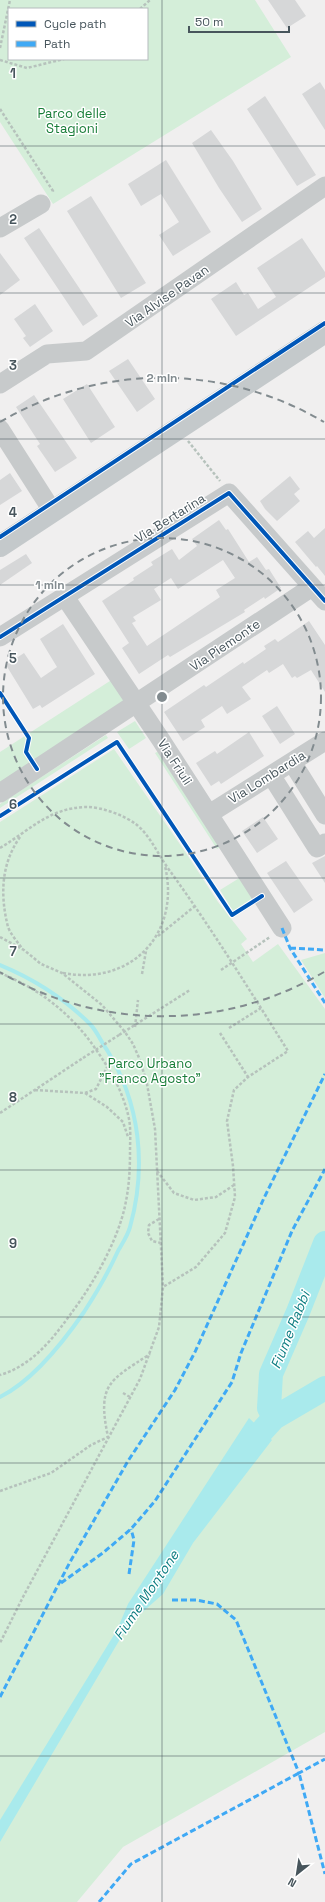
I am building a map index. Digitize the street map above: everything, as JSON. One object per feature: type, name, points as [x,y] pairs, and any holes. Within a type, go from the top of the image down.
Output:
[{"type":"main road","points":[[0,546],[325,332]]},
{"type":"street","name":"Via Alvise Pavan","points":[[0,384],[47,354],[86,350],[325,186]]},
{"type":"street","points":[[0,228],[41,204]]},
{"type":"street","points":[[0,429],[53,512]]},
{"type":"street","points":[[228,492],[325,601]]},
{"type":"street","name":"Via Bertarina","points":[[0,637],[228,492]]},
{"type":"street","name":"Via Piemonte","points":[[0,793],[312,587]]},
{"type":"street","name":"Via Friuli","points":[[65,597],[137,703],[282,928]]},
{"type":"street","name":"Via Lombardia","points":[[209,814],[325,741]]},
{"type":"street","points":[[292,762],[325,815]]},
{"type":"street","points":[[271,775],[317,848],[325,843]]},
{"type":"path","points":[[141,8],[150,0]]},
{"type":"path","points":[[0,48],[8,10]]},
{"type":"path","points":[[0,60],[26,68],[60,60]]},
{"type":"path","points":[[0,109],[53,191],[50,199],[41,204]]},
{"type":"path","points":[[178,428],[228,492]]},
{"type":"path","points":[[0,848],[22,835],[40,820],[60,811],[86,807],[113,812],[136,824],[154,843],[164,864],[169,882],[168,905],[164,921],[157,936],[146,950],[126,966],[100,975],[79,976],[62,973],[41,964],[24,950],[0,937]]},
{"type":"path","points":[[22,835],[10,852],[2,876],[0,891],[1,906],[8,928],[24,950]]},
{"type":"path","points":[[163,1287],[196,1267],[225,1233],[235,1197],[227,1121],[234,1090],[248,1078],[288,1051],[195,906],[164,864]]},
{"type":"path","points":[[157,936],[195,906]]},
{"type":"path","points":[[221,970],[282,928]]},
{"type":"path","points":[[142,974],[146,950]]},
{"type":"path","points":[[0,973],[18,980],[51,1001],[84,1032],[107,1066],[120,1090],[129,1119],[130,1142],[130,1178],[125,1207],[113,1242],[83,1297],[50,1343],[28,1362],[0,1375]]},
{"type":"path","points":[[0,1643],[130,1397],[150,1353],[159,1327],[163,1287],[155,1129],[147,1084],[140,1060],[125,1032],[102,1005],[62,973]]},
{"type":"path","points":[[0,1113],[190,990]]},
{"type":"path","points":[[135,1027],[138,1000]]},
{"type":"path","points":[[229,1028],[261,1008]]},
{"type":"path","points":[[220,1034],[248,1078]]},
{"type":"path","points":[[35,1090],[85,1093],[96,1089],[107,1066]]},
{"type":"path","points":[[85,1093],[107,1107],[124,1122],[130,1142]]},
{"type":"path","points":[[157,1171],[174,1193],[194,1200],[216,1197],[234,1185]]},
{"type":"path","points":[[159,1219],[150,1224],[148,1233],[152,1240],[161,1243]]},
{"type":"path","points":[[108,1437],[104,1417],[103,1399],[109,1386],[119,1374],[150,1353]]},
{"type":"path","points":[[123,1393],[130,1397]]},
{"type":"path","points":[[0,1491],[51,1473],[90,1445],[108,1437]]},
{"type":"green space","name":"Parco delle Stagioni","points":[[0,0],[255,0],[291,57],[53,204],[0,122]]},
{"type":"green space","points":[[113,679],[125,698],[124,704],[0,787],[0,752]]},
{"type":"green space","points":[[135,721],[146,738],[129,749],[117,732]]},
{"type":"green space","points":[[106,735],[108,738],[0,808],[0,804]]},
{"type":"green space","name":"Parco Urbano \"Franco Agosto\"","points":[[114,749],[218,902],[247,939],[241,944],[253,962],[278,944],[325,1009],[325,1732],[123,1847],[77,1902],[0,1902],[0,822]]},
{"type":"green space","points":[[159,751],[221,846],[217,849],[155,753]]},
{"type":"green space","points":[[241,877],[253,898],[233,911],[220,890]]},
{"type":"green space","points":[[325,953],[325,998],[301,960]]},
{"type":"water","points":[[249,1418],[272,1440],[193,1543],[163,1594],[129,1624],[0,1842],[0,1820],[117,1630],[128,1604]]},
{"type":"building","points":[[268,0],[295,0],[306,16],[287,28]]},
{"type":"building","points":[[320,82],[325,90],[325,130],[302,94]]},
{"type":"building","points":[[265,96],[316,175],[297,186],[247,109]]},
{"type":"building","points":[[211,130],[233,161],[262,209],[242,222],[219,188],[192,143]]},
{"type":"building","points":[[166,160],[211,232],[173,256],[159,235],[179,222],[161,194],[141,206],[128,184]]},
{"type":"building","points":[[91,196],[146,283],[121,298],[67,211]]},
{"type":"building","points":[[39,228],[98,316],[83,326],[24,238]]},
{"type":"building","points":[[302,238],[325,272],[325,277],[236,336],[211,299],[236,282],[244,295],[248,293],[258,309],[276,297],[257,268]]},
{"type":"building","points":[[0,253],[20,280],[0,295]]},
{"type":"building","points":[[35,304],[53,331],[30,347],[23,338],[26,336],[14,319]]},
{"type":"building","points":[[128,359],[155,399],[137,412],[109,371]]},
{"type":"building","points":[[87,384],[115,427],[91,443],[63,399]]},
{"type":"building","points":[[34,395],[77,458],[55,472],[37,446],[40,444],[16,407]]},
{"type":"building","points":[[10,473],[22,491],[0,505],[0,480]]},
{"type":"building","points":[[290,476],[300,489],[294,494],[300,501],[277,521],[265,509],[260,501]]},
{"type":"building","points":[[219,520],[226,530],[228,529],[249,562],[257,557],[266,570],[269,569],[281,588],[265,599],[264,597],[244,610],[245,612],[170,657],[168,655],[139,674],[122,648],[129,643],[102,601],[134,580],[133,578],[153,565],[151,562],[172,549],[179,560],[197,546],[192,539]],"holes":[[[223,560],[235,578],[216,590],[220,597],[147,646],[132,623],[136,621],[133,617],[161,600],[154,589],[171,578],[178,589]]]},
{"type":"building","points":[[325,528],[325,576],[295,542],[308,531],[314,538]]},
{"type":"building","points":[[26,554],[32,563],[0,585],[0,570]]},
{"type":"building","points":[[309,621],[325,645],[325,692],[311,670],[297,678],[295,676],[292,678],[283,664],[269,673],[267,670],[242,687],[251,699],[227,714],[222,706],[201,720],[205,727],[183,741],[164,712],[204,685],[206,687],[243,662],[244,664],[266,649],[264,646],[275,639],[278,642]]},
{"type":"building","points":[[63,624],[95,674],[42,708],[40,705],[33,709],[6,665],[24,653],[41,678],[57,667],[40,639]]},
{"type":"building","points":[[277,706],[295,734],[280,744],[262,716]]},
{"type":"building","points":[[249,732],[264,756],[221,784],[219,781],[211,786],[196,763],[215,751],[217,754]]},
{"type":"building","points":[[263,817],[278,839],[257,853],[242,831]]},
{"type":"building","points":[[325,856],[325,883],[312,863]]},
{"type":"building","points":[[286,861],[313,900],[294,913],[267,873]]},
{"type":"waterway","points":[[0,965],[25,976],[48,990],[70,1006],[95,1030],[118,1070],[127,1091],[133,1113],[139,1158],[135,1204],[129,1230],[98,1290],[84,1312],[57,1347],[24,1381],[0,1397]]},
{"type":"waterway","name":"Fiume Rabbi","points":[[274,1418],[269,1408],[271,1374],[298,1312],[325,1243]]},
{"type":"waterway","name":"Fiume Montone","points":[[241,1456],[274,1418],[325,1388]]},
{"type":"marked path","points":[[282,928],[290,948],[325,1003]]},
{"type":"marked path","points":[[290,948],[325,950]]},
{"type":"marked path","points":[[0,1697],[70,1562],[128,1461],[175,1390],[195,1352],[264,1198],[325,1074]]},
{"type":"marked path","points":[[61,1583],[104,1552],[131,1529],[155,1501],[232,1382],[241,1353],[292,1231],[325,1169]]},
{"type":"marked path","points":[[129,1574],[134,1540],[131,1529]]},
{"type":"marked path","points":[[172,1600],[196,1600],[217,1604],[236,1620],[299,1773],[325,1759]]},
{"type":"marked path","points":[[99,1902],[131,1864],[299,1773],[325,1874]]},
{"type":"cycle path","points":[[0,537],[325,323]]},
{"type":"cycle path","points":[[0,637],[229,493],[325,601]]},
{"type":"cycle path","points":[[0,693],[29,738],[26,752],[37,769]]},
{"type":"cycle path","points":[[0,816],[117,742],[232,915],[262,896]]}]
